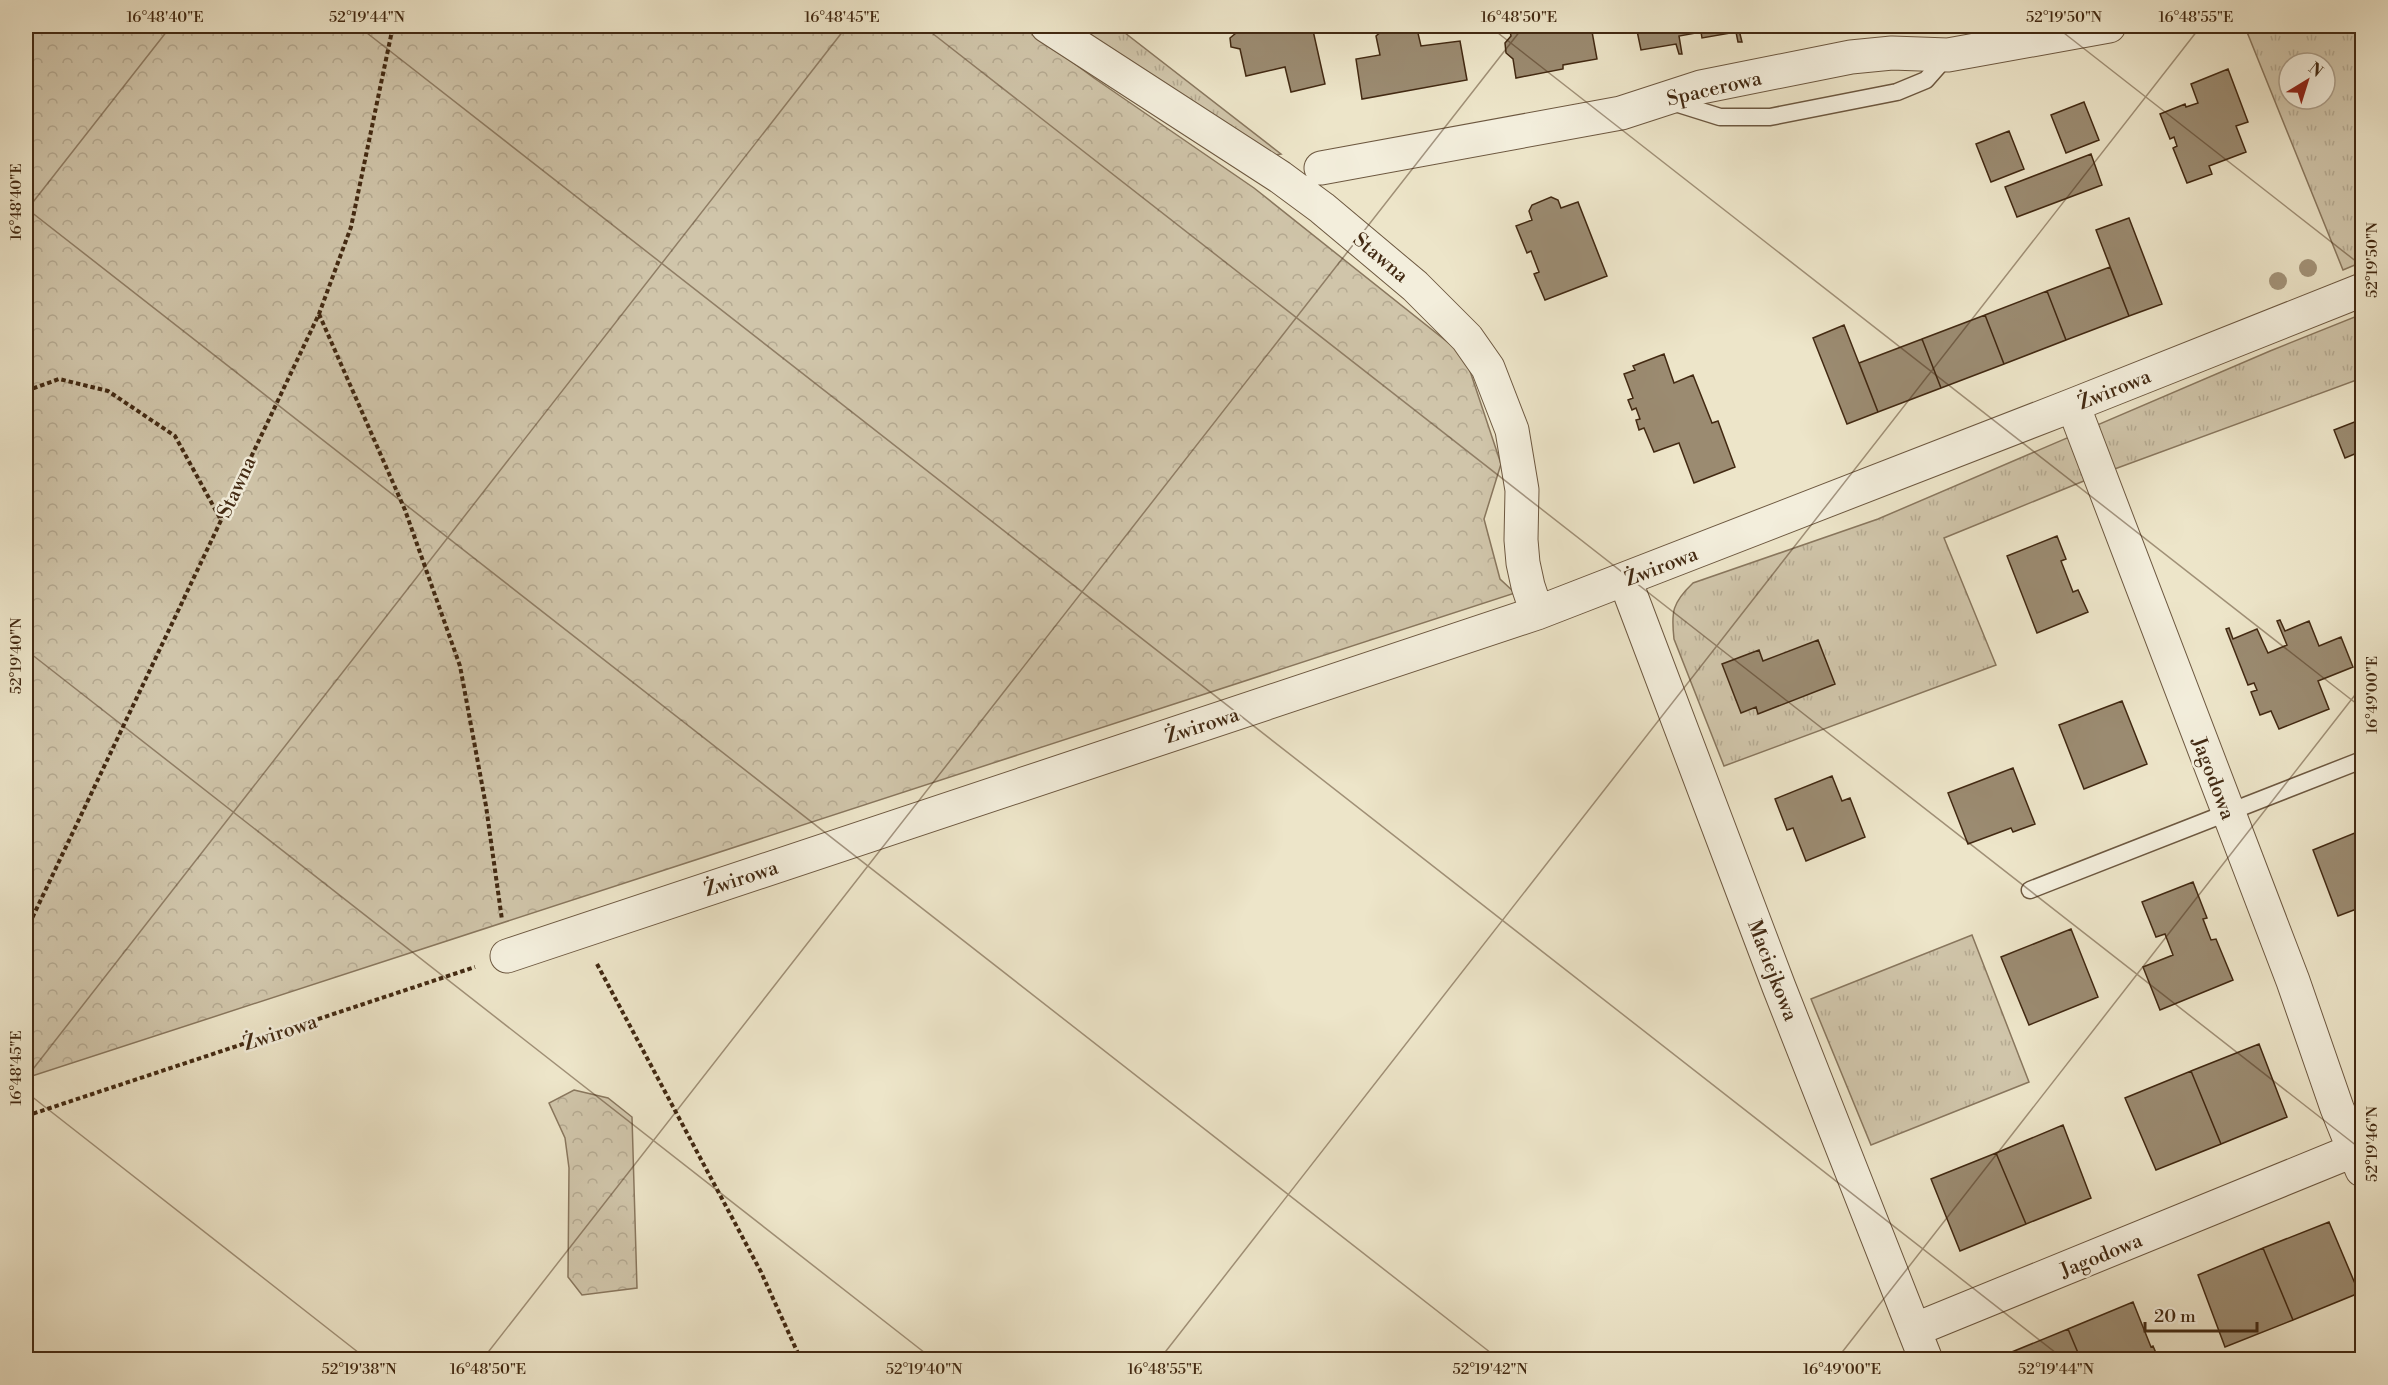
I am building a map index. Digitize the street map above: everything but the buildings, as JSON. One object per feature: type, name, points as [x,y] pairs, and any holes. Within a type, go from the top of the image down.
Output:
[{"type":"street","name":"Stawna","points":[[1047,26],[1305,196],[1387,261],[1446,315],[1467,338],[1488,368],[1512,430],[1522,490],[1523,563],[1537,613]]},
{"type":"street","name":"Spacerowa","points":[[1321,168],[1621,113],[1701,87],[1851,57],[1892,53],[1948,55],[2109,26]]},
{"type":"street","name":"Żwirowa","points":[[507,956],[1537,613],[2362,290]]},
{"type":"street","name":"Jagodowa","points":[[1920,1345],[1948,1318],[2360,1156],[2337,1108],[2293,981],[2073,405]]},
{"type":"street","name":"Maciejkowa","points":[[1625,580],[1779,987],[1920,1345]]},
{"type":"lane","points":[[1662,99],[1720,117],[1770,117],[1897,92],[1926,80],[1948,55]]},
{"type":"lane","points":[[2030,890],[2362,760]]},
{"type":"path","name":"Stawna","points":[[26,931],[319,314],[351,227],[393,26]]},
{"type":"path","points":[[319,314],[405,510],[460,666],[486,806],[507,956]]},
{"type":"path","points":[[26,391],[59,379],[108,391],[175,436],[221,520]]},
{"type":"path","points":[[579,932],[761,1272],[801,1359]]},
{"type":"path","name":"Żwirowa","points":[[26,1116],[507,956]]},
{"type":"green space","points":[[26,26],[1023,26],[1094,78],[1254,188],[1465,356],[1501,464],[1484,519],[1500,579],[1515,593],[26,1078]]},
{"type":"green space","points":[[1078,26],[1116,26],[1281,154],[1265,157]]},
{"type":"green space","points":[[2281,26],[2362,26],[2362,262],[2343,270],[2279,111],[2337,111],[2337,51],[2277,51],[2277,106],[2247,32]]},
{"type":"green space","points":[[2362,314],[2362,378],[2101,474],[1944,538],[1996,665],[1724,766],[1674,639],[1674,608],[1693,583],[1878,519],[2270,351]]},
{"type":"green space","points":[[1972,935],[2029,1082],[1871,1145],[1811,999]]},
{"type":"green space","points":[[574,1090],[608,1098],[632,1117],[637,1288],[582,1295],[568,1277],[569,1168],[565,1138],[549,1103]]}]
